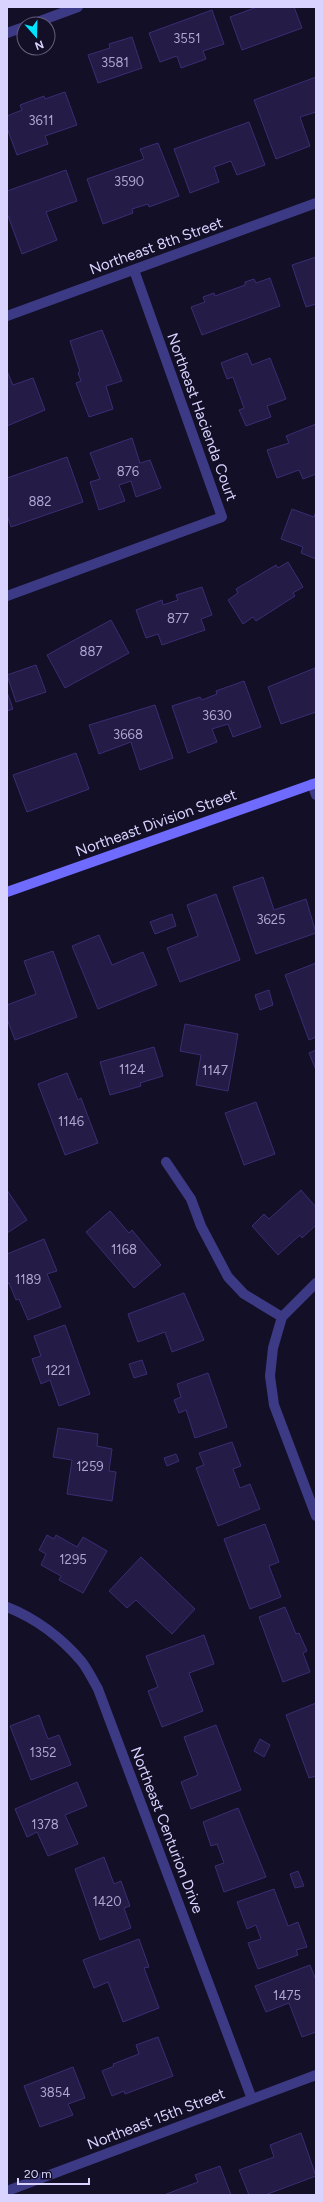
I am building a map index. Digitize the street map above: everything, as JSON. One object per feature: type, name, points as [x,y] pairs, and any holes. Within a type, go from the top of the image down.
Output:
[{"type":"street","points":[[54,16],[78,7]]},
{"type":"street","name":"Northeast 8th Street","points":[[7,316],[316,203]]},
{"type":"street","name":"Northeast Hacienda Court","points":[[7,596],[222,517],[134,270]]},
{"type":"street","points":[[314,783],[316,795]]},
{"type":"street","name":"Northeast Division Street","points":[[7,892],[314,783]]},
{"type":"street","points":[[166,1162],[191,1200],[200,1226],[228,1277],[244,1294],[282,1318]]},
{"type":"street","points":[[316,1283],[282,1318],[273,1348],[270,1376],[274,1405],[316,1516]]},
{"type":"street","name":"Northeast Centurion Drive","points":[[7,1607],[21,1612],[46,1628],[82,1662],[98,1689],[252,2099]]},
{"type":"street","name":"Northeast 15th Street","points":[[7,2191],[316,2075]]},
{"type":"building","points":[[257,7],[294,7],[302,28],[242,50],[230,17]]},
{"type":"building","points":[[212,10],[224,44],[203,51],[206,59],[181,68],[177,56],[160,62],[149,33]]},
{"type":"building","points":[[132,37],[142,68],[98,83],[88,55],[110,48],[109,44]]},
{"type":"building","points":[[316,77],[316,112],[300,117],[310,146],[276,159],[254,100]]},
{"type":"building","points":[[65,92],[77,125],[45,136],[48,144],[17,155],[7,128],[7,116],[22,110],[20,105],[44,96],[45,99]]},
{"type":"building","points":[[249,122],[265,165],[237,175],[231,161],[214,167],[219,182],[190,193],[174,149]]},
{"type":"building","points":[[158,143],[179,196],[149,207],[148,204],[132,209],[133,213],[103,224],[87,179],[144,159],[140,149]]},
{"type":"building","points":[[66,170],[77,201],[46,212],[57,240],[22,254],[7,213],[7,191]]},
{"type":"building","points":[[316,257],[316,304],[306,307],[292,265]]},
{"type":"building","points":[[270,278],[280,306],[202,335],[191,307],[205,302],[203,297],[214,293],[215,296],[245,285],[245,282],[254,279],[256,283]]},
{"type":"building","points":[[102,330],[122,381],[106,386],[113,409],[89,417],[76,383],[81,381],[78,373],[80,372],[70,341]]},
{"type":"building","points":[[247,353],[252,365],[270,358],[286,399],[267,406],[271,417],[246,426],[239,410],[244,408],[233,377],[227,379],[221,363]]},
{"type":"building","points":[[7,371],[13,385],[33,378],[45,410],[7,426]]},
{"type":"building","points":[[316,424],[316,474],[303,479],[299,470],[277,478],[267,450],[289,443],[286,436]]},
{"type":"building","points":[[132,438],[140,463],[150,460],[161,488],[136,497],[131,481],[119,485],[125,501],[99,510],[90,482],[100,479],[90,453]]},
{"type":"building","points":[[67,457],[83,502],[11,527],[7,515],[7,478]]},
{"type":"building","points":[[292,509],[314,517],[316,511],[316,559],[301,553],[303,547],[281,539]]},
{"type":"building","points":[[288,562],[303,587],[293,593],[295,596],[256,621],[253,617],[243,624],[228,600],[238,593],[236,589],[276,565],[278,568]]},
{"type":"building","points":[[202,587],[212,615],[201,619],[205,630],[162,645],[158,634],[146,638],[136,610],[162,600],[163,605],[178,600],[176,595]]},
{"type":"building","points":[[111,620],[129,653],[65,688],[47,655]]},
{"type":"building","points":[[36,665],[46,692],[16,702],[7,675]]},
{"type":"building","points":[[315,668],[316,712],[281,724],[268,687]]},
{"type":"building","points":[[244,681],[261,727],[233,737],[228,724],[212,729],[217,742],[188,753],[172,706],[200,697],[202,700],[217,694],[216,691]]},
{"type":"building","points":[[7,692],[13,709],[7,711]]},
{"type":"building","points":[[155,705],[173,758],[140,770],[131,742],[99,754],[89,725]]},
{"type":"building","points":[[76,753],[89,789],[27,812],[13,775]]},
{"type":"building","points":[[263,877],[274,910],[306,899],[316,933],[256,954],[233,887]]},
{"type":"building","points":[[216,894],[240,960],[180,982],[167,948],[198,936],[187,905]]},
{"type":"building","points":[[172,914],[176,926],[155,934],[150,922]]},
{"type":"building","points":[[99,935],[112,965],[143,952],[157,985],[98,1009],[72,946]]},
{"type":"building","points":[[53,951],[77,1017],[15,1040],[7,1019],[7,1005],[36,994],[24,961]]},
{"type":"building","points":[[316,963],[316,1037],[309,1040],[285,975]]},
{"type":"building","points":[[269,990],[273,1005],[260,1010],[255,995]]},
{"type":"building","points":[[185,1024],[238,1034],[228,1091],[196,1085],[201,1055],[180,1051]]},
{"type":"building","points":[[154,1047],[163,1076],[140,1083],[141,1086],[110,1095],[100,1062]]},
{"type":"building","points":[[316,1050],[316,1070],[309,1053]]},
{"type":"building","points":[[67,1073],[78,1100],[81,1098],[98,1143],[65,1155],[38,1084]]},
{"type":"building","points":[[256,1102],[275,1154],[244,1165],[225,1113]]},
{"type":"building","points":[[7,1190],[27,1220],[7,1233]]},
{"type":"building","points":[[301,1190],[316,1207],[316,1225],[302,1238],[300,1235],[278,1255],[252,1226],[264,1214],[269,1219]]},
{"type":"building","points":[[110,1211],[129,1233],[132,1230],[161,1265],[134,1288],[86,1232]]},
{"type":"building","points":[[44,1239],[57,1271],[47,1274],[61,1307],[28,1320],[19,1299],[16,1300],[9,1283],[7,1284],[7,1254]]},
{"type":"building","points":[[184,1293],[204,1340],[172,1352],[165,1332],[138,1342],[128,1314]]},
{"type":"building","points":[[65,1325],[90,1394],[59,1406],[50,1380],[41,1384],[32,1359],[41,1356],[34,1336]]},
{"type":"building","points":[[142,1360],[147,1374],[134,1378],[129,1364]]},
{"type":"building","points":[[208,1373],[227,1427],[195,1438],[186,1410],[179,1413],[174,1400],[181,1397],[177,1384]]},
{"type":"building","points":[[58,1428],[98,1434],[97,1446],[112,1449],[109,1471],[116,1472],[112,1501],[67,1494],[72,1460],[53,1457]]},
{"type":"building","points":[[232,1442],[241,1466],[233,1469],[240,1488],[250,1484],[260,1509],[218,1526],[196,1468],[204,1465],[199,1453]]},
{"type":"building","points":[[176,1454],[179,1461],[167,1466],[164,1458]]},
{"type":"building","points":[[265,1524],[279,1562],[269,1566],[281,1597],[250,1609],[224,1539]]},
{"type":"building","points":[[47,1535],[54,1539],[56,1535],[77,1547],[83,1537],[107,1551],[83,1593],[59,1580],[61,1576],[41,1565],[46,1554],[39,1550]]},
{"type":"building","points":[[141,1557],[195,1609],[172,1634],[136,1600],[127,1608],[109,1591]]},
{"type":"building","points":[[285,1607],[296,1634],[299,1633],[307,1651],[303,1653],[310,1672],[283,1682],[259,1617]]},
{"type":"building","points":[[204,1635],[214,1664],[189,1673],[203,1711],[162,1727],[148,1691],[158,1687],[146,1656]]},
{"type":"building","points":[[316,1703],[316,1776],[309,1778],[286,1715]]},
{"type":"building","points":[[39,1715],[48,1739],[59,1735],[71,1765],[31,1780],[10,1726]]},
{"type":"building","points":[[216,1725],[241,1790],[191,1809],[181,1782],[198,1775],[184,1737]]},
{"type":"building","points":[[260,1739],[270,1745],[264,1757],[254,1751]]},
{"type":"building","points":[[77,1782],[87,1806],[65,1815],[78,1844],[48,1856],[37,1832],[27,1837],[15,1809]]},
{"type":"building","points":[[238,1808],[266,1877],[224,1892],[215,1866],[224,1863],[217,1844],[211,1846],[203,1822]]},
{"type":"building","points":[[104,1857],[114,1884],[121,1881],[130,1906],[124,1908],[131,1928],[100,1940],[75,1869]]},
{"type":"building","points":[[298,1871],[304,1886],[295,1888],[290,1874]]},
{"type":"building","points":[[274,1889],[288,1926],[298,1922],[307,1947],[296,1950],[298,1955],[258,1969],[248,1943],[261,1939],[256,1925],[247,1929],[237,1902]]},
{"type":"building","points":[[139,1939],[149,1967],[144,1968],[159,2008],[123,2022],[108,1982],[94,1988],[83,1960]]},
{"type":"building","points":[[310,1965],[316,1980],[316,2032],[302,2037],[289,2003],[266,2012],[255,1986]]},
{"type":"building","points":[[158,2037],[173,2076],[125,2094],[124,2091],[112,2096],[102,2071],[114,2066],[113,2064],[139,2054],[136,2045]]},
{"type":"building","points":[[73,2067],[85,2098],[68,2104],[73,2115],[40,2127],[24,2086]]},
{"type":"building","points":[[301,2133],[316,2176],[265,2195],[249,2195],[239,2170],[274,2157],[270,2145]]},
{"type":"building","points":[[220,2166],[231,2195],[164,2195],[198,2182],[195,2175]]}]
